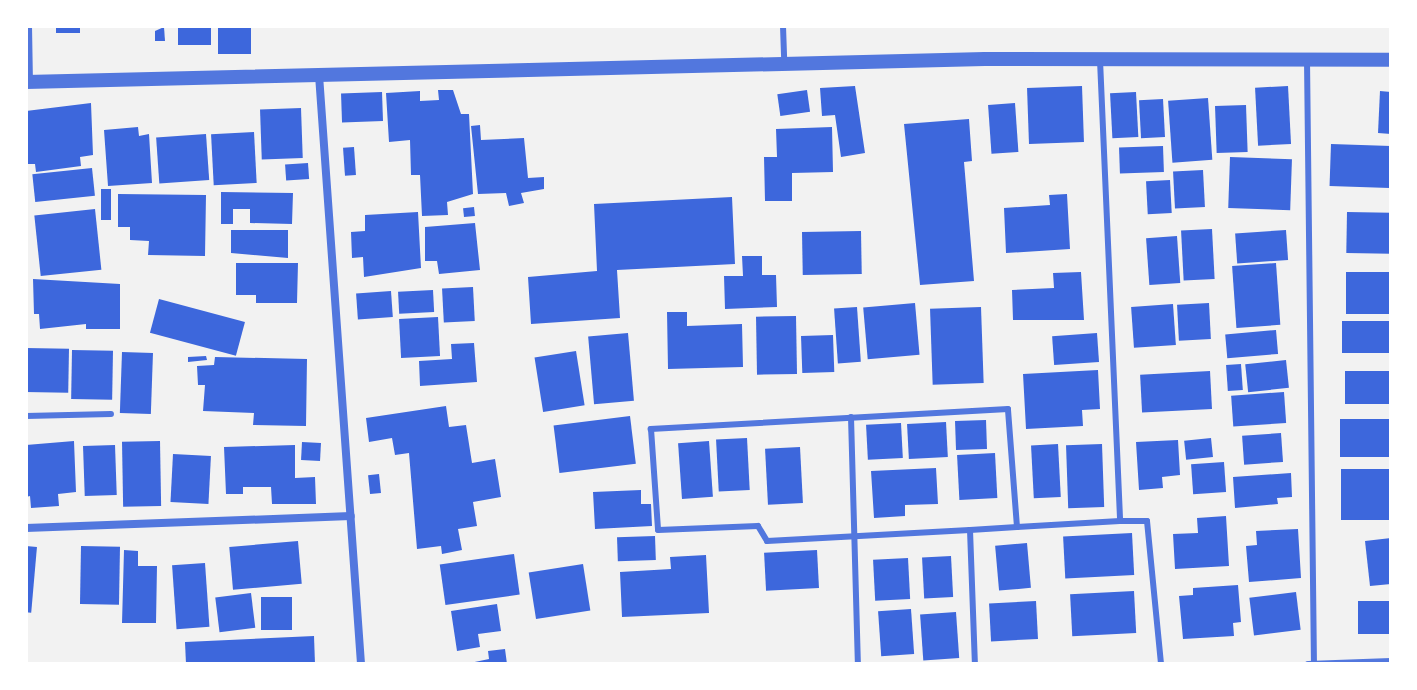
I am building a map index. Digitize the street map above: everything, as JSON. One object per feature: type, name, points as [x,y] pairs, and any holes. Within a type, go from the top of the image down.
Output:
[{"type":"street","points":[[28,82],[1100,58],[1307,57],[1391,60]]},
{"type":"street","points":[[319,75],[361,664]]},
{"type":"street","points":[[26,528],[351,516]]},
{"type":"lane","points":[[28,82],[29,26]]},
{"type":"lane","points":[[783,26],[784,66]]},
{"type":"lane","points":[[1307,57],[1314,664]]},
{"type":"lane","points":[[1100,58],[1120,521]]},
{"type":"lane","points":[[1017,527],[1008,409],[651,429],[658,530],[758,526],[767,541],[1147,521],[1161,664]]},
{"type":"lane","points":[[26,416],[111,414]]},
{"type":"lane","points":[[851,417],[858,664]]},
{"type":"lane","points":[[970,530],[975,664]]},
{"type":"lane","points":[[1308,664],[1391,661]]},
{"type":"building","points":[[56,26],[80,26],[80,33],[56,33]]},
{"type":"building","points":[[178,26],[211,26],[211,45],[178,45]]},
{"type":"building","points":[[218,26],[251,26],[251,54],[218,54]]},
{"type":"building","points":[[164,27],[165,41],[155,41],[155,31]]},
{"type":"building","points":[[855,86],[865,153],[841,157],[835,115],[822,116],[820,88]]},
{"type":"building","points":[[1082,86],[1084,142],[1029,144],[1027,88]]},
{"type":"building","points":[[1288,86],[1291,144],[1258,146],[1255,88]]},
{"type":"building","points":[[438,90],[453,90],[461,114],[469,114],[473,194],[447,202],[448,215],[422,216],[420,175],[411,175],[410,140],[389,142],[386,93],[420,91],[420,101],[439,100]]},
{"type":"building","points":[[807,90],[810,112],[780,116],[777,94]]},
{"type":"building","points":[[1380,91],[1391,92],[1391,134],[1378,133]]},
{"type":"building","points":[[382,92],[383,121],[342,122],[341,93]]},
{"type":"building","points":[[1136,92],[1138,137],[1112,138],[1110,93]]},
{"type":"building","points":[[1208,98],[1212,160],[1172,163],[1168,101]]},
{"type":"building","points":[[1163,99],[1165,137],[1141,138],[1139,100]]},
{"type":"building","points":[[91,103],[93,155],[80,157],[81,166],[36,172],[35,164],[28,164],[26,111]]},
{"type":"building","points":[[1015,103],[1018,152],[991,154],[988,105]]},
{"type":"building","points":[[1246,105],[1248,152],[1217,153],[1215,106]]},
{"type":"building","points":[[301,108],[303,158],[262,159],[260,109]]},
{"type":"building","points":[[969,119],[972,161],[964,162],[974,281],[920,285],[904,124]]},
{"type":"building","points":[[480,125],[481,140],[524,138],[528,178],[544,177],[544,189],[521,193],[524,203],[509,206],[506,193],[478,194],[471,126]]},
{"type":"building","points":[[138,127],[139,136],[149,134],[152,183],[108,186],[104,130]]},
{"type":"building","points":[[832,127],[833,172],[792,173],[792,201],[765,201],[764,157],[777,157],[776,129]]},
{"type":"building","points":[[254,132],[257,183],[214,185],[211,134]]},
{"type":"building","points":[[206,134],[209,180],[159,183],[156,137]]},
{"type":"building","points":[[1331,144],[1391,146],[1389,188],[1330,186]]},
{"type":"building","points":[[1163,146],[1164,172],[1120,174],[1119,148]]},
{"type":"building","points":[[354,147],[356,175],[345,176],[343,148]]},
{"type":"building","points":[[1230,157],[1292,159],[1290,210],[1228,208]]},
{"type":"building","points":[[308,163],[309,179],[286,181],[285,165]]},
{"type":"building","points":[[92,168],[95,196],[35,202],[32,174]]},
{"type":"building","points":[[1203,170],[1205,207],[1175,209],[1173,172]]},
{"type":"building","points":[[1170,180],[1172,213],[1148,214],[1146,181]]},
{"type":"building","points":[[101,189],[111,189],[111,220],[101,220]]},
{"type":"building","points":[[221,192],[293,193],[292,224],[250,223],[250,209],[233,209],[233,224],[221,224]]},
{"type":"building","points":[[118,194],[206,195],[205,256],[148,255],[149,241],[130,240],[130,227],[118,227]]},
{"type":"building","points":[[1067,194],[1070,249],[1006,253],[1004,208],[1050,205],[1049,195]]},
{"type":"building","points":[[732,197],[735,264],[617,270],[620,318],[531,324],[528,277],[597,271],[594,204]]},
{"type":"building","points":[[474,207],[475,216],[464,217],[463,208]]},
{"type":"building","points":[[95,209],[101,270],[41,276],[34,215]]},
{"type":"building","points":[[418,212],[421,268],[364,277],[363,257],[352,258],[351,232],[365,231],[365,215]]},
{"type":"building","points":[[1347,212],[1391,213],[1390,254],[1346,253]]},
{"type":"building","points":[[475,223],[480,270],[439,274],[437,261],[425,261],[425,227]]},
{"type":"building","points":[[1212,229],[1215,279],[1184,281],[1181,231]]},
{"type":"building","points":[[231,230],[288,230],[288,258],[231,253]]},
{"type":"building","points":[[1286,230],[1288,260],[1237,263],[1235,234]]},
{"type":"building","points":[[861,231],[862,274],[803,275],[802,232]]},
{"type":"building","points":[[1177,236],[1180,283],[1149,285],[1146,238]]},
{"type":"building","points":[[742,256],[762,256],[762,275],[776,275],[777,307],[725,309],[724,276],[743,276]]},
{"type":"building","points":[[236,263],[298,263],[297,303],[256,303],[256,295],[236,295]]},
{"type":"building","points":[[1276,263],[1280,325],[1236,328],[1232,266]]},
{"type":"building","points":[[1081,272],[1084,320],[1013,320],[1012,290],[1054,288],[1053,273]]},
{"type":"building","points":[[1346,272],[1391,272],[1391,314],[1346,314]]},
{"type":"building","points":[[33,279],[120,284],[120,329],[86,329],[86,324],[40,329],[39,314],[34,314]]},
{"type":"building","points":[[473,287],[475,321],[444,323],[442,289]]},
{"type":"building","points":[[433,290],[434,312],[399,314],[398,292]]},
{"type":"building","points":[[391,291],[393,317],[358,319],[356,293]]},
{"type":"building","points":[[159,299],[245,322],[236,356],[150,333]]},
{"type":"building","points":[[915,303],[920,355],[868,359],[863,308]]},
{"type":"building","points":[[1209,303],[1211,339],[1179,341],[1177,305]]},
{"type":"building","points":[[1173,304],[1176,345],[1134,348],[1131,307]]},
{"type":"building","points":[[857,307],[861,362],[838,363],[834,309]]},
{"type":"building","points":[[981,307],[984,383],[933,385],[930,309]]},
{"type":"building","points":[[667,312],[687,312],[687,326],[742,324],[743,367],[668,369]]},
{"type":"building","points":[[796,316],[797,374],[757,375],[756,317]]},
{"type":"building","points":[[438,317],[440,356],[401,358],[399,319]]},
{"type":"building","points":[[1342,321],[1391,321],[1391,353],[1342,353]]},
{"type":"building","points":[[1276,330],[1278,354],[1227,358],[1225,334]]},
{"type":"building","points":[[628,333],[634,401],[594,404],[588,336]]},
{"type":"building","points":[[1097,333],[1099,362],[1054,365],[1052,336]]},
{"type":"building","points":[[833,335],[834,372],[802,373],[801,336]]},
{"type":"building","points":[[474,343],[477,382],[420,386],[419,361],[452,359],[451,344]]},
{"type":"building","points":[[26,348],[69,349],[68,393],[26,392]]},
{"type":"building","points":[[72,350],[113,351],[112,400],[71,399]]},
{"type":"building","points":[[576,351],[585,405],[543,412],[535,358]]},
{"type":"building","points":[[122,352],[153,353],[151,414],[120,413]]},
{"type":"building","points":[[206,356],[207,360],[188,362],[188,357]]},
{"type":"building","points":[[215,357],[307,359],[306,426],[253,425],[254,413],[203,411],[205,385],[198,385],[197,366],[214,365]]},
{"type":"building","points":[[1286,360],[1289,388],[1248,392],[1245,364]]},
{"type":"building","points":[[1241,364],[1243,390],[1228,391],[1226,365]]},
{"type":"building","points":[[1098,370],[1100,409],[1082,410],[1083,426],[1026,429],[1023,374]]},
{"type":"building","points":[[1210,371],[1212,409],[1142,413],[1140,375]]},
{"type":"building","points":[[1345,371],[1391,371],[1391,404],[1345,404]]},
{"type":"building","points":[[1284,392],[1286,423],[1233,427],[1231,396]]},
{"type":"building","points":[[446,406],[449,427],[466,425],[472,463],[495,459],[501,497],[473,502],[477,526],[458,529],[462,550],[442,554],[441,546],[417,549],[409,453],[395,455],[392,438],[369,442],[366,418]]},
{"type":"building","points":[[630,416],[636,464],[559,473],[554,425]]},
{"type":"building","points":[[1340,419],[1391,419],[1391,457],[1340,457]]},
{"type":"building","points":[[986,420],[987,449],[956,450],[955,421]]},
{"type":"building","points":[[946,422],[948,457],[909,459],[907,424]]},
{"type":"building","points":[[901,423],[903,458],[868,460],[866,425]]},
{"type":"building","points":[[1281,433],[1283,462],[1244,465],[1242,436]]},
{"type":"building","points":[[747,438],[750,490],[719,492],[716,440]]},
{"type":"building","points":[[1211,438],[1213,457],[1186,460],[1184,441]]},
{"type":"building","points":[[1178,440],[1180,475],[1162,477],[1163,488],[1139,490],[1136,442]]},
{"type":"building","points":[[74,441],[76,492],[58,494],[59,506],[31,508],[30,496],[26,497],[26,445]]},
{"type":"building","points":[[160,441],[161,506],[123,507],[122,442]]},
{"type":"building","points":[[709,441],[713,497],[682,499],[678,443]]},
{"type":"building","points":[[302,442],[321,443],[320,461],[301,460]]},
{"type":"building","points":[[1058,444],[1061,497],[1034,498],[1031,445]]},
{"type":"building","points":[[1102,444],[1104,507],[1068,508],[1066,445]]},
{"type":"building","points":[[115,445],[117,495],[85,496],[83,446]]},
{"type":"building","points":[[295,445],[295,478],[315,477],[316,504],[272,504],[271,487],[243,487],[243,494],[226,494],[224,447]]},
{"type":"building","points":[[800,447],[803,503],[768,505],[765,449]]},
{"type":"building","points":[[995,453],[997,498],[959,500],[957,455]]},
{"type":"building","points":[[173,454],[211,456],[208,504],[170,502]]},
{"type":"building","points":[[1224,462],[1226,492],[1193,494],[1191,464]]},
{"type":"building","points":[[936,468],[938,504],[905,505],[905,516],[874,518],[871,471]]},
{"type":"building","points":[[1341,469],[1391,469],[1391,520],[1341,520]]},
{"type":"building","points":[[1291,473],[1292,497],[1277,498],[1278,504],[1235,508],[1233,477]]},
{"type":"building","points":[[379,474],[381,493],[370,494],[368,475]]},
{"type":"building","points":[[641,490],[641,504],[651,504],[652,526],[595,529],[593,492]]},
{"type":"building","points":[[1226,516],[1229,566],[1175,569],[1173,534],[1198,533],[1197,518]]},
{"type":"building","points":[[1298,529],[1301,578],[1249,582],[1246,546],[1257,545],[1256,531]]},
{"type":"building","points":[[1132,533],[1134,575],[1065,579],[1063,537]]},
{"type":"building","points":[[655,536],[656,560],[618,561],[617,537]]},
{"type":"building","points":[[1391,538],[1391,584],[1370,586],[1365,541]]},
{"type":"building","points":[[298,541],[302,584],[233,590],[229,547]]},
{"type":"building","points":[[1027,543],[1031,588],[999,591],[995,546]]},
{"type":"building","points":[[26,546],[37,547],[31,613],[26,612]]},
{"type":"building","points":[[81,546],[120,547],[119,605],[80,604]]},
{"type":"building","points":[[124,550],[138,551],[138,566],[157,566],[156,623],[122,623]]},
{"type":"building","points":[[817,550],[819,588],[766,591],[764,553]]},
{"type":"building","points":[[514,554],[520,595],[445,605],[440,564]]},
{"type":"building","points":[[706,555],[709,613],[622,617],[620,572],[671,569],[670,557]]},
{"type":"building","points":[[951,556],[953,597],[924,598],[922,558]]},
{"type":"building","points":[[908,558],[910,599],[875,601],[873,560]]},
{"type":"building","points":[[205,563],[209,627],[177,629],[172,565]]},
{"type":"building","points":[[583,564],[590,610],[536,619],[529,573]]},
{"type":"building","points":[[1238,585],[1241,622],[1233,623],[1234,636],[1183,639],[1179,596],[1193,595],[1193,588]]},
{"type":"building","points":[[1134,591],[1136,633],[1072,636],[1070,594]]},
{"type":"building","points":[[1296,592],[1301,630],[1254,635],[1249,598]]},
{"type":"building","points":[[251,593],[255,628],[220,632],[215,597]]},
{"type":"building","points":[[261,597],[292,597],[292,630],[261,630]]},
{"type":"building","points":[[1036,601],[1038,639],[991,641],[989,603]]},
{"type":"building","points":[[1358,601],[1391,601],[1391,634],[1358,634]]},
{"type":"building","points":[[497,604],[501,631],[478,634],[480,647],[457,651],[451,611]]},
{"type":"building","points":[[911,609],[914,654],[881,656],[878,611]]},
{"type":"building","points":[[956,612],[959,658],[923,660],[920,615]]},
{"type":"building","points":[[314,636],[315,664],[186,664],[185,642]]},
{"type":"building","points":[[505,649],[507,664],[465,664],[489,659],[488,651]]}]
